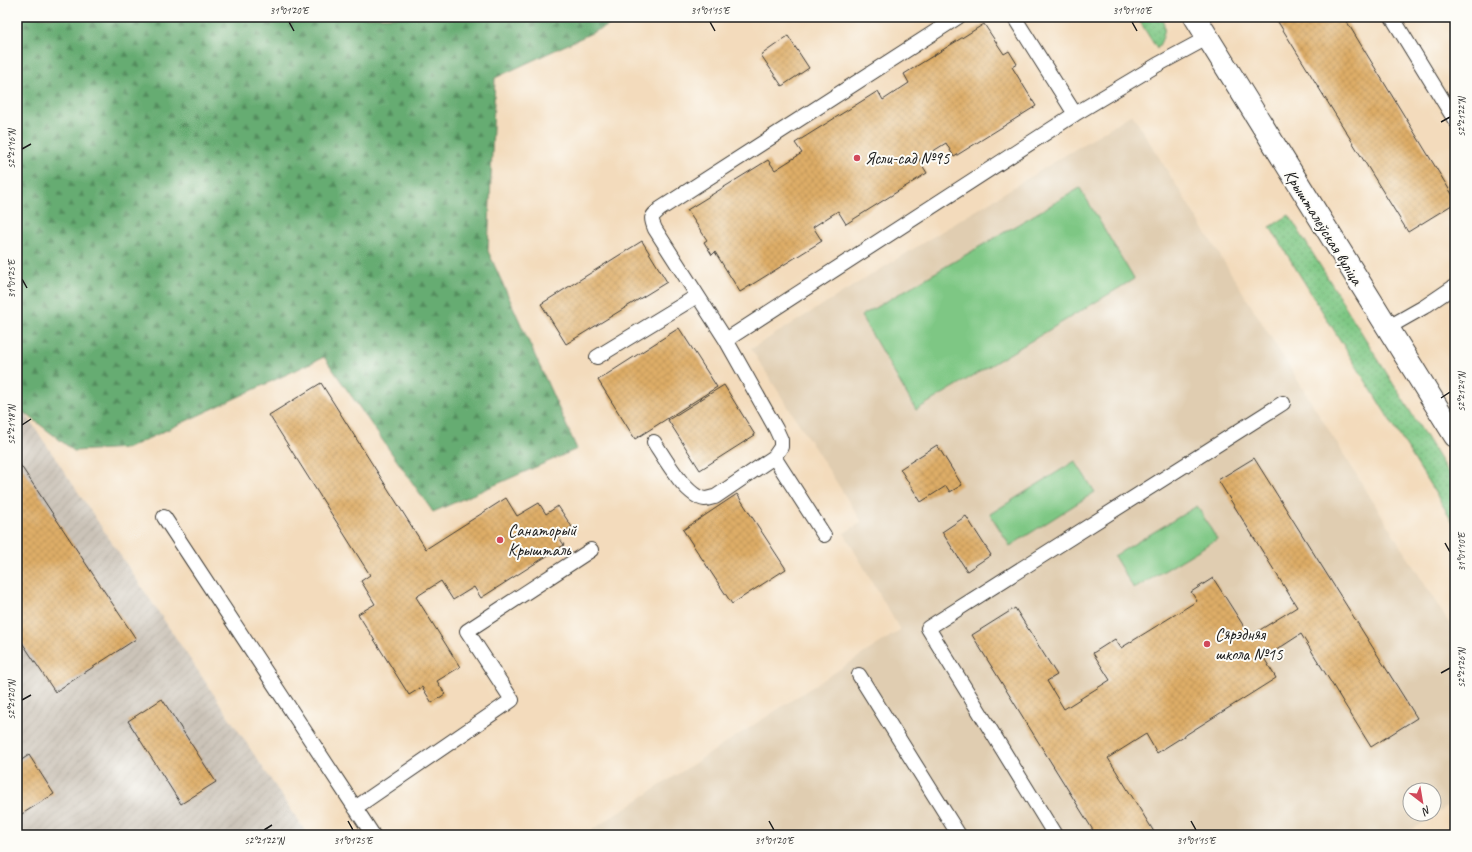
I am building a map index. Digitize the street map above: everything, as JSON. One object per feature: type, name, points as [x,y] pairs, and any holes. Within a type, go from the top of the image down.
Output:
[{"type":"street","name":"Крышталеўская вуліца","points":[[1194,17],[1455,436]]},
{"type":"lane","points":[[654,442],[687,488],[695,495],[705,499],[715,497],[774,457],[781,447],[781,440],[776,429],[726,340],[696,296],[654,229],[651,220],[653,216],[958,17]]},
{"type":"lane","points":[[1014,17],[1075,114]]},
{"type":"lane","points":[[1392,17],[1455,120]]},
{"type":"lane","points":[[726,340],[1075,114],[1157,65],[1207,38]]},
{"type":"lane","points":[[1387,328],[1424,307],[1455,286]]},
{"type":"lane","points":[[597,357],[696,296]]},
{"type":"lane","points":[[1055,835],[928,628],[1283,403]]},
{"type":"lane","points":[[774,457],[824,535]]},
{"type":"lane","points":[[164,517],[372,835]]},
{"type":"lane","points":[[355,808],[512,700],[467,631],[592,550]]},
{"type":"lane","points":[[859,675],[958,835]]},
{"type":"shaded area","points":[[1132,114],[1455,633],[1455,802],[1442,810],[1442,782],[1402,782],[1402,822],[1424,822],[1404,835],[584,835],[900,630],[844,533],[862,522],[751,349]]},
{"type":"shaded area","points":[[25,413],[308,835],[17,835],[17,418]]},
{"type":"green space","points":[[17,17],[626,17],[495,78],[488,251],[577,449],[433,512],[324,357],[128,448],[74,451],[25,413],[17,411]]},
{"type":"green space","points":[[1137,17],[1161,17],[1164,25],[1164,33],[1157,49]]},
{"type":"green space","points":[[1080,188],[1134,279],[916,410],[861,316]]},
{"type":"green space","points":[[1289,215],[1455,484],[1455,525],[1270,227]]},
{"type":"green space","points":[[1075,461],[1095,492],[1010,546],[990,514]]},
{"type":"green space","points":[[1197,506],[1217,539],[1134,589],[1114,556]]},
{"type":"building","points":[[1275,17],[1344,17],[1455,199],[1455,203],[1408,232]]},
{"type":"building","name":"Ясли-сад №95","points":[[984,24],[1004,54],[1009,51],[1017,64],[1012,67],[1036,106],[954,157],[946,143],[919,160],[927,173],[846,224],[838,211],[813,227],[822,241],[740,292],[715,252],[712,255],[704,242],[707,240],[687,210],[768,160],[775,170],[802,153],[795,143],[878,91],[883,100],[909,83],[904,74]]},
{"type":"building","points":[[788,36],[809,68],[782,86],[761,55]]},
{"type":"building","points":[[642,241],[667,282],[566,344],[541,304]]},
{"type":"building","points":[[679,328],[717,387],[635,439],[598,380]]},
{"type":"building","name":"Санаторый Крышталь","points":[[321,383],[426,549],[506,498],[517,516],[539,503],[546,514],[558,506],[572,527],[558,536],[564,545],[481,598],[474,587],[453,600],[441,581],[416,597],[460,667],[437,681],[445,694],[432,703],[422,687],[409,695],[358,614],[375,604],[361,581],[370,575],[269,415]]},
{"type":"building","points":[[724,385],[755,435],[700,470],[668,420]]},
{"type":"building","points":[[937,445],[962,485],[950,492],[946,486],[921,502],[900,469]]},
{"type":"building","name":"Сярэдняя школа №15","points":[[1254,458],[1417,718],[1371,747],[1301,634],[1264,658],[1276,678],[1157,753],[1146,734],[1108,758],[1156,835],[1096,835],[972,635],[1015,608],[1057,675],[1047,681],[1064,709],[1110,680],[1093,653],[1115,639],[1121,648],[1197,601],[1191,592],[1213,578],[1250,636],[1297,607],[1218,480]]},
{"type":"building","points":[[17,460],[136,639],[55,692],[17,635]]},
{"type":"building","points":[[737,494],[786,569],[732,604],[683,530]]},
{"type":"building","points":[[966,516],[991,555],[967,571],[942,532]]},
{"type":"building","points":[[162,699],[216,782],[181,804],[128,721]]},
{"type":"building","points":[[29,755],[54,794],[17,817],[17,763]]},
{"type":"place","name":"Ясли-сад №95","points":[[857,158]]},
{"type":"place","name":"Санаторый Крышталь","points":[[500,540]]},
{"type":"place","name":"Сярэдняя школа №15","points":[[1207,644]]}]
